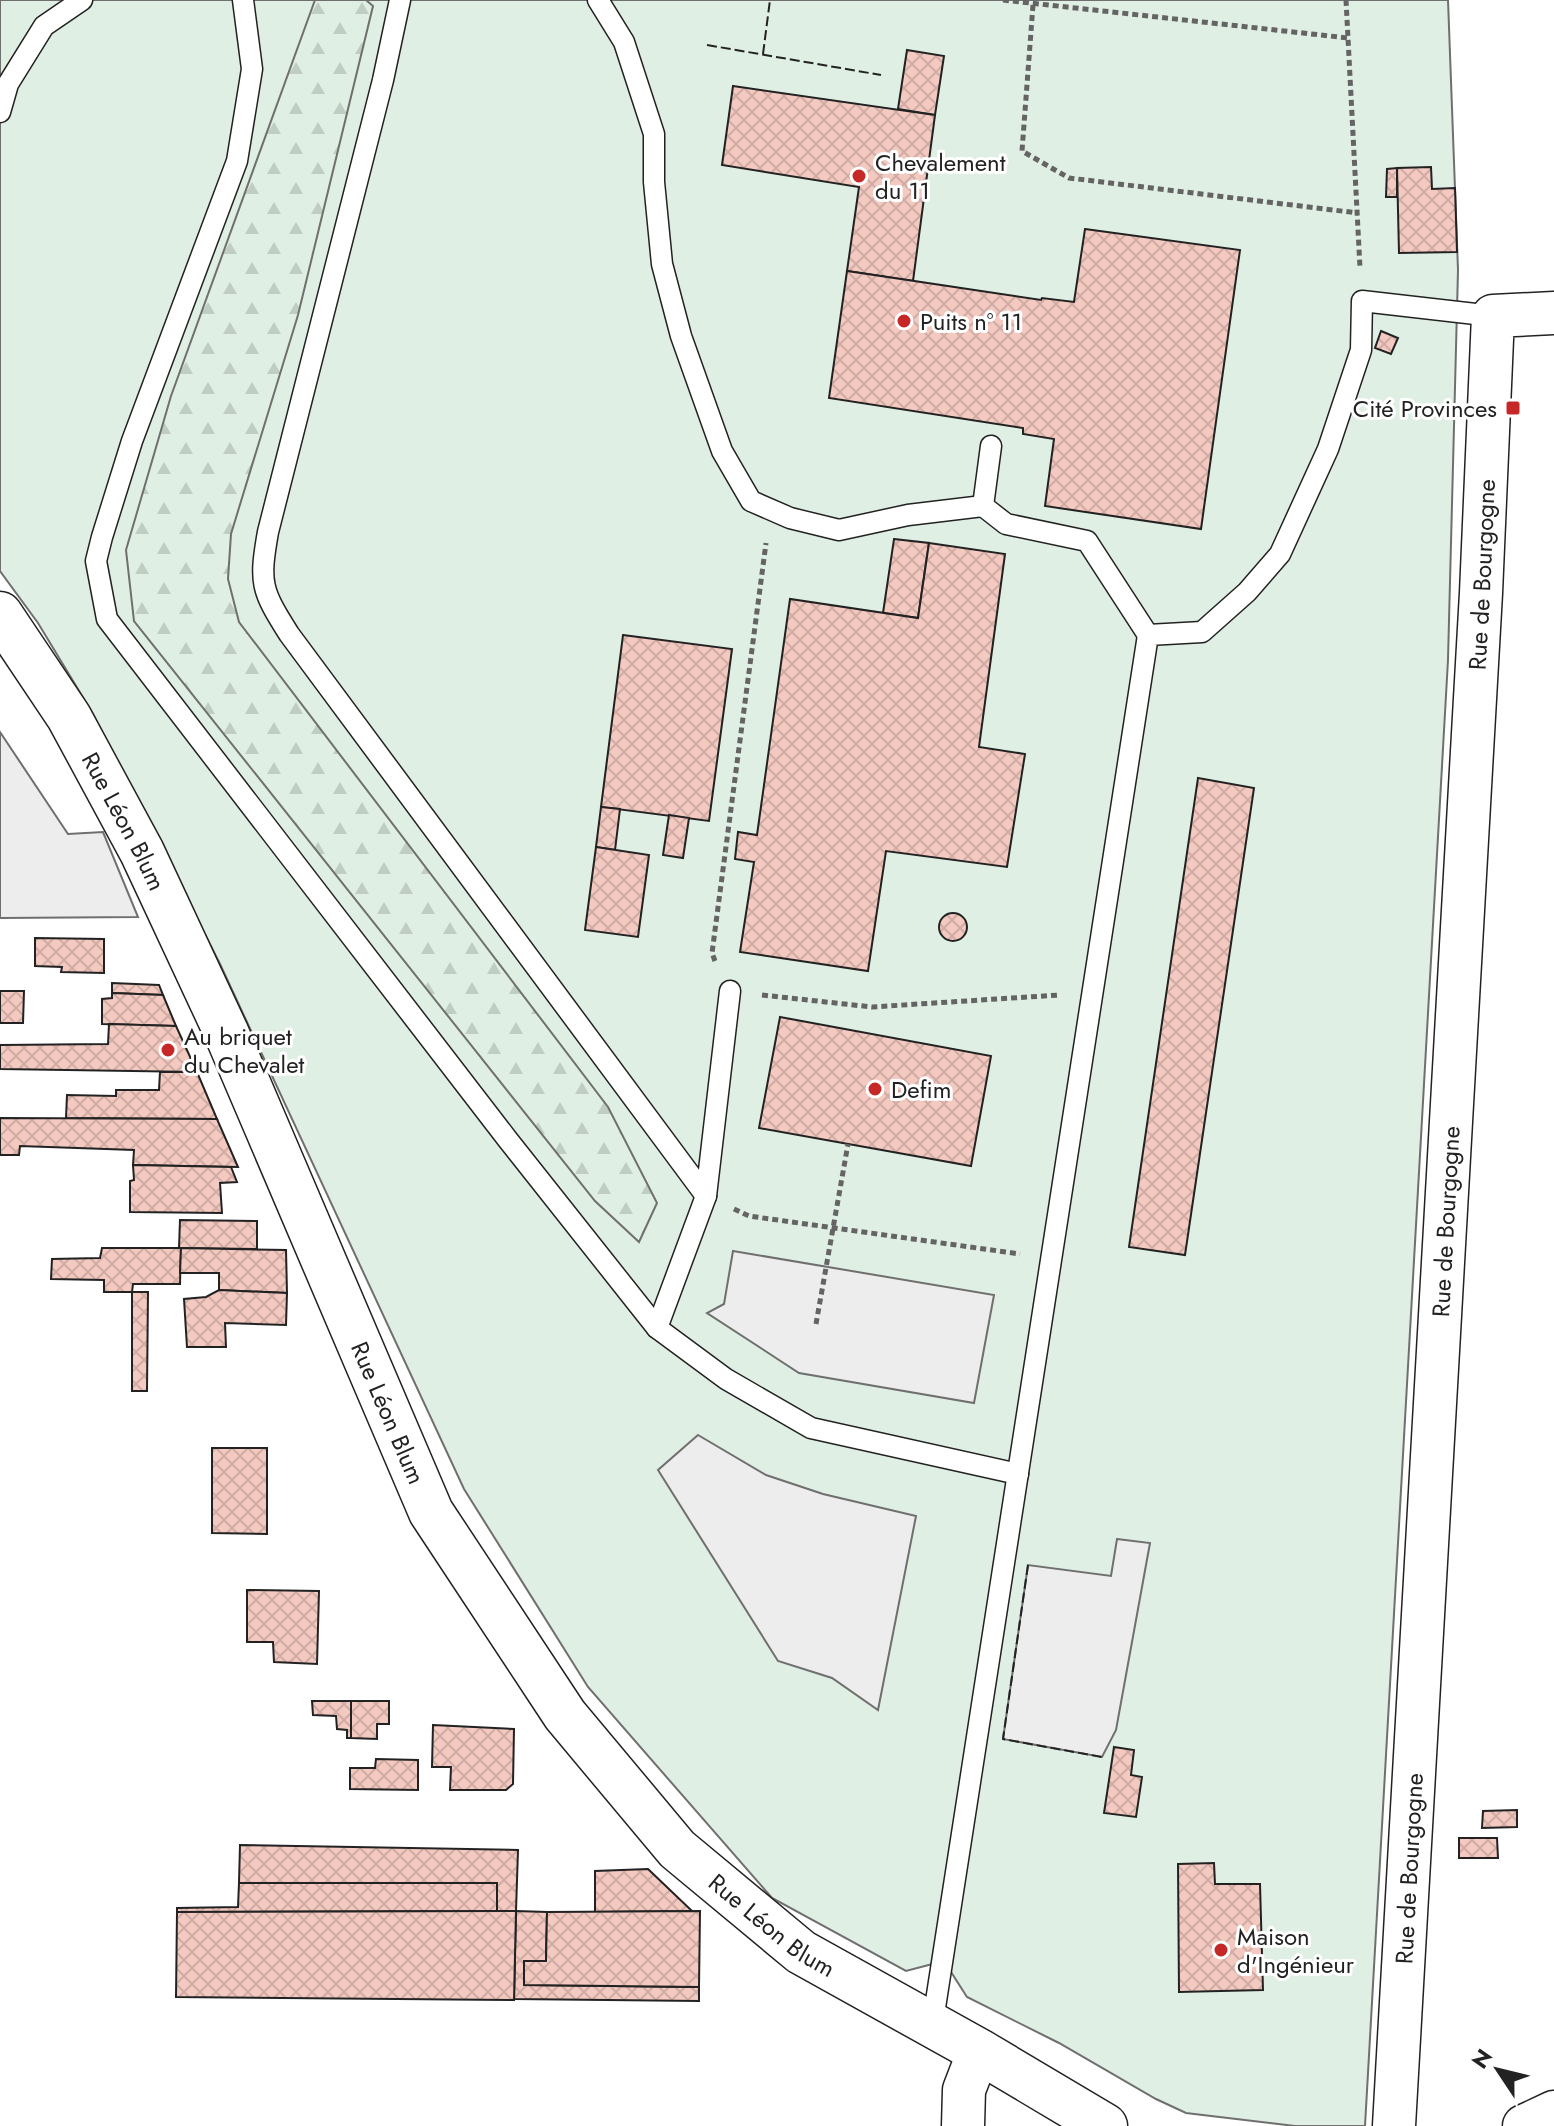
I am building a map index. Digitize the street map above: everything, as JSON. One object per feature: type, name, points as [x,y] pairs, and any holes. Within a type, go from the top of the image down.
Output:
[{"type":"street","points":[[1493,316],[1554,313]]},
{"type":"street","name":"Rue de Bourgogne","points":[[1394,2126],[1480,609],[1493,316]]},
{"type":"street","name":"Rue Léon Blum","points":[[0,614],[69,717],[142,852],[226,1032],[419,1483],[440,1525],[565,1715],[677,1849],[801,1952],[979,2051],[1105,2126]]},
{"type":"street","points":[[963,2126],[964,2090],[979,2051]]},
{"type":"street","points":[[1524,2126],[1554,2112]]},
{"type":"lane","points":[[0,112],[8,84],[44,26],[82,0]]},
{"type":"lane","points":[[243,0],[252,69],[237,161],[132,441],[102,537],[96,561],[107,619],[508,1140],[657,1328],[726,1379],[811,1428],[1018,1474]]},
{"type":"lane","points":[[400,0],[383,80],[268,532],[261,573],[270,603],[289,634],[706,1196]]},
{"type":"lane","points":[[598,0],[624,42],[654,134],[654,182],[662,264],[681,336],[722,451],[751,501],[790,518],[839,530],[908,515],[983,506],[1006,524],[1087,541],[1148,635],[932,2027]]},
{"type":"lane","points":[[1148,635],[1202,632],[1247,592],[1280,554],[1328,449],[1361,350],[1362,301],[1493,316]]},
{"type":"lane","points":[[983,506],[991,446]]},
{"type":"lane","points":[[657,1328],[706,1196],[730,991]]},
{"type":"path","points":[[1003,0],[1348,38]]},
{"type":"path","points":[[1346,0],[1362,301]]},
{"type":"path","points":[[1033,5],[1022,151],[1069,178],[1358,213]]},
{"type":"path","points":[[770,510],[712,953],[730,991],[872,1007],[1092,992]]},
{"type":"path","points":[[816,1324],[848,1144]]},
{"type":"path","points":[[706,1196],[749,1216],[1052,1259]]},
{"type":"green space","points":[[0,0],[1448,0],[1458,270],[1448,660],[1365,2126],[1295,2126],[1186,2113],[1059,2043],[967,1997],[944,1961],[906,1971],[772,1898],[588,1687],[464,1489],[220,964],[93,714],[38,623],[0,571]]},
{"type":"green space","points":[[315,0],[366,0],[373,6],[298,315],[231,534],[228,579],[239,622],[608,1107],[657,1203],[639,1242],[595,1201],[134,621],[126,550],[171,396]]},
{"type":"shaded area","points":[[0,732],[68,834],[103,832],[138,917],[0,918]]},
{"type":"shaded area","points":[[733,1251],[994,1295],[974,1403],[799,1373],[707,1313],[724,1304]]},
{"type":"shaded area","points":[[698,1435],[766,1475],[823,1494],[916,1516],[878,1710],[832,1678],[778,1661],[658,1470]]},
{"type":"shaded area","points":[[1117,1539],[1150,1543],[1116,1730],[1102,1757],[1003,1739],[1028,1565],[1111,1576]]},
{"type":"building","points":[[907,50],[944,56],[935,115],[898,109]]},
{"type":"building","name":"Chevalement du 11","points":[[733,86],[935,115],[913,281],[847,271],[859,187],[722,165]]},
{"type":"building","points":[[1431,167],[1432,189],[1455,188],[1457,252],[1399,253],[1397,168]]},
{"type":"building","points":[[1397,168],[1397,197],[1386,197],[1387,169]]},
{"type":"building","points":[[1085,229],[1240,250],[1201,529],[1045,506],[1054,439],[1023,434],[1023,428],[829,398],[847,271],[1041,300],[1074,302]]},
{"type":"building","points":[[1381,331],[1398,338],[1391,354],[1375,348]]},
{"type":"building","points":[[894,539],[929,543],[918,618],[883,613]]},
{"type":"building","points":[[929,543],[1005,554],[979,747],[1025,754],[1007,867],[886,851],[868,971],[740,952],[754,862],[735,859],[738,832],[757,835],[790,599],[918,618]]},
{"type":"building","points":[[623,635],[732,649],[709,821],[601,807]]},
{"type":"building","points":[[1198,778],[1254,788],[1185,1255],[1129,1247]]},
{"type":"building","points":[[601,807],[620,809],[615,850],[596,847]]},
{"type":"building","points":[[669,815],[689,818],[683,858],[663,855]]},
{"type":"building","points":[[596,847],[649,855],[638,937],[585,930]]},
{"type":"building","points":[[953,913],[963,917],[967,927],[963,937],[953,941],[943,937],[939,927],[943,917]]},
{"type":"building","points":[[35,938],[104,939],[104,973],[61,972],[62,967],[35,966]]},
{"type":"building","points":[[112,983],[159,985],[163,995],[112,993]]},
{"type":"building","points":[[0,991],[24,991],[23,1023],[0,1023]]},
{"type":"building","points":[[112,993],[163,995],[176,1026],[102,1024],[102,999],[112,998]]},
{"type":"building","points":[[780,1017],[991,1056],[971,1166],[759,1128]]},
{"type":"building","points":[[109,1024],[176,1026],[197,1072],[0,1069],[0,1045],[108,1044]]},
{"type":"building","points":[[160,1072],[197,1072],[217,1119],[66,1118],[67,1095],[116,1096],[116,1090],[159,1090]]},
{"type":"building","points":[[0,1118],[217,1119],[238,1167],[133,1165],[134,1150],[20,1146],[19,1155],[0,1155]]},
{"type":"building","points":[[133,1165],[231,1167],[237,1182],[220,1183],[222,1213],[130,1212]]},
{"type":"building","points":[[180,1220],[257,1221],[257,1249],[179,1248]]},
{"type":"building","points":[[102,1248],[181,1248],[180,1284],[133,1284],[132,1292],[104,1292],[104,1280],[51,1279],[52,1259],[100,1258]]},
{"type":"building","points":[[181,1248],[286,1250],[287,1293],[219,1290],[219,1273],[180,1273]]},
{"type":"building","points":[[219,1290],[287,1293],[286,1325],[225,1323],[226,1347],[187,1347],[184,1299],[206,1297]]},
{"type":"building","points":[[132,1292],[148,1292],[147,1391],[132,1391]]},
{"type":"building","points":[[212,1448],[267,1448],[267,1534],[212,1533]]},
{"type":"building","points":[[247,1590],[319,1591],[317,1664],[274,1662],[273,1642],[247,1642]]},
{"type":"building","points":[[312,1701],[351,1701],[351,1738],[347,1738],[347,1730],[337,1729],[336,1716],[313,1715]]},
{"type":"building","points":[[351,1701],[389,1701],[389,1724],[377,1724],[377,1739],[351,1738]]},
{"type":"building","points":[[433,1725],[514,1729],[513,1784],[506,1790],[450,1790],[451,1767],[432,1767]]},
{"type":"building","points":[[1114,1747],[1134,1750],[1131,1775],[1142,1777],[1136,1817],[1104,1813]]},
{"type":"building","points":[[376,1759],[418,1760],[418,1790],[350,1789],[350,1768],[375,1768]]},
{"type":"building","points":[[1517,1810],[1517,1827],[1482,1828],[1483,1811]]},
{"type":"building","points":[[1459,1838],[1497,1838],[1498,1858],[1459,1858]]},
{"type":"building","points":[[240,1845],[518,1850],[516,1911],[497,1911],[497,1883],[239,1883]]},
{"type":"building","name":"Maison d'Ingénieur","points":[[1214,1863],[1215,1884],[1260,1884],[1263,1990],[1179,1992],[1178,1864]]},
{"type":"building","points":[[648,1869],[692,1911],[595,1912],[595,1871]]},
{"type":"building","points":[[239,1883],[497,1883],[497,1911],[177,1912],[177,1908],[238,1907]]},
{"type":"building","points":[[516,1911],[547,1912],[546,1961],[524,1961],[524,1985],[699,1987],[699,2001],[514,1999]]},
{"type":"building","points":[[516,1911],[514,2000],[176,1997],[177,1912]]},
{"type":"building","points":[[700,1911],[699,1987],[524,1985],[524,1961],[546,1961],[547,1912]]},
{"type":"fence","points":[[763,54],[770,0]]},
{"type":"fence","points":[[707,45],[881,75]]},
{"type":"fence","points":[[1028,1565],[1003,1739],[1102,1757]]},
{"type":"place","name":"Chevalement du 11","points":[[859,176]]},
{"type":"place","name":"Puits n° 11","points":[[904,321]]},
{"type":"place","name":"Cité Provinces","points":[[1513,408]]},
{"type":"place","name":"Au briquet du Chevalet","points":[[168,1050]]},
{"type":"place","name":"Defim","points":[[875,1089]]},
{"type":"place","name":"Maison d'Ingénieur","points":[[1221,1950]]}]
